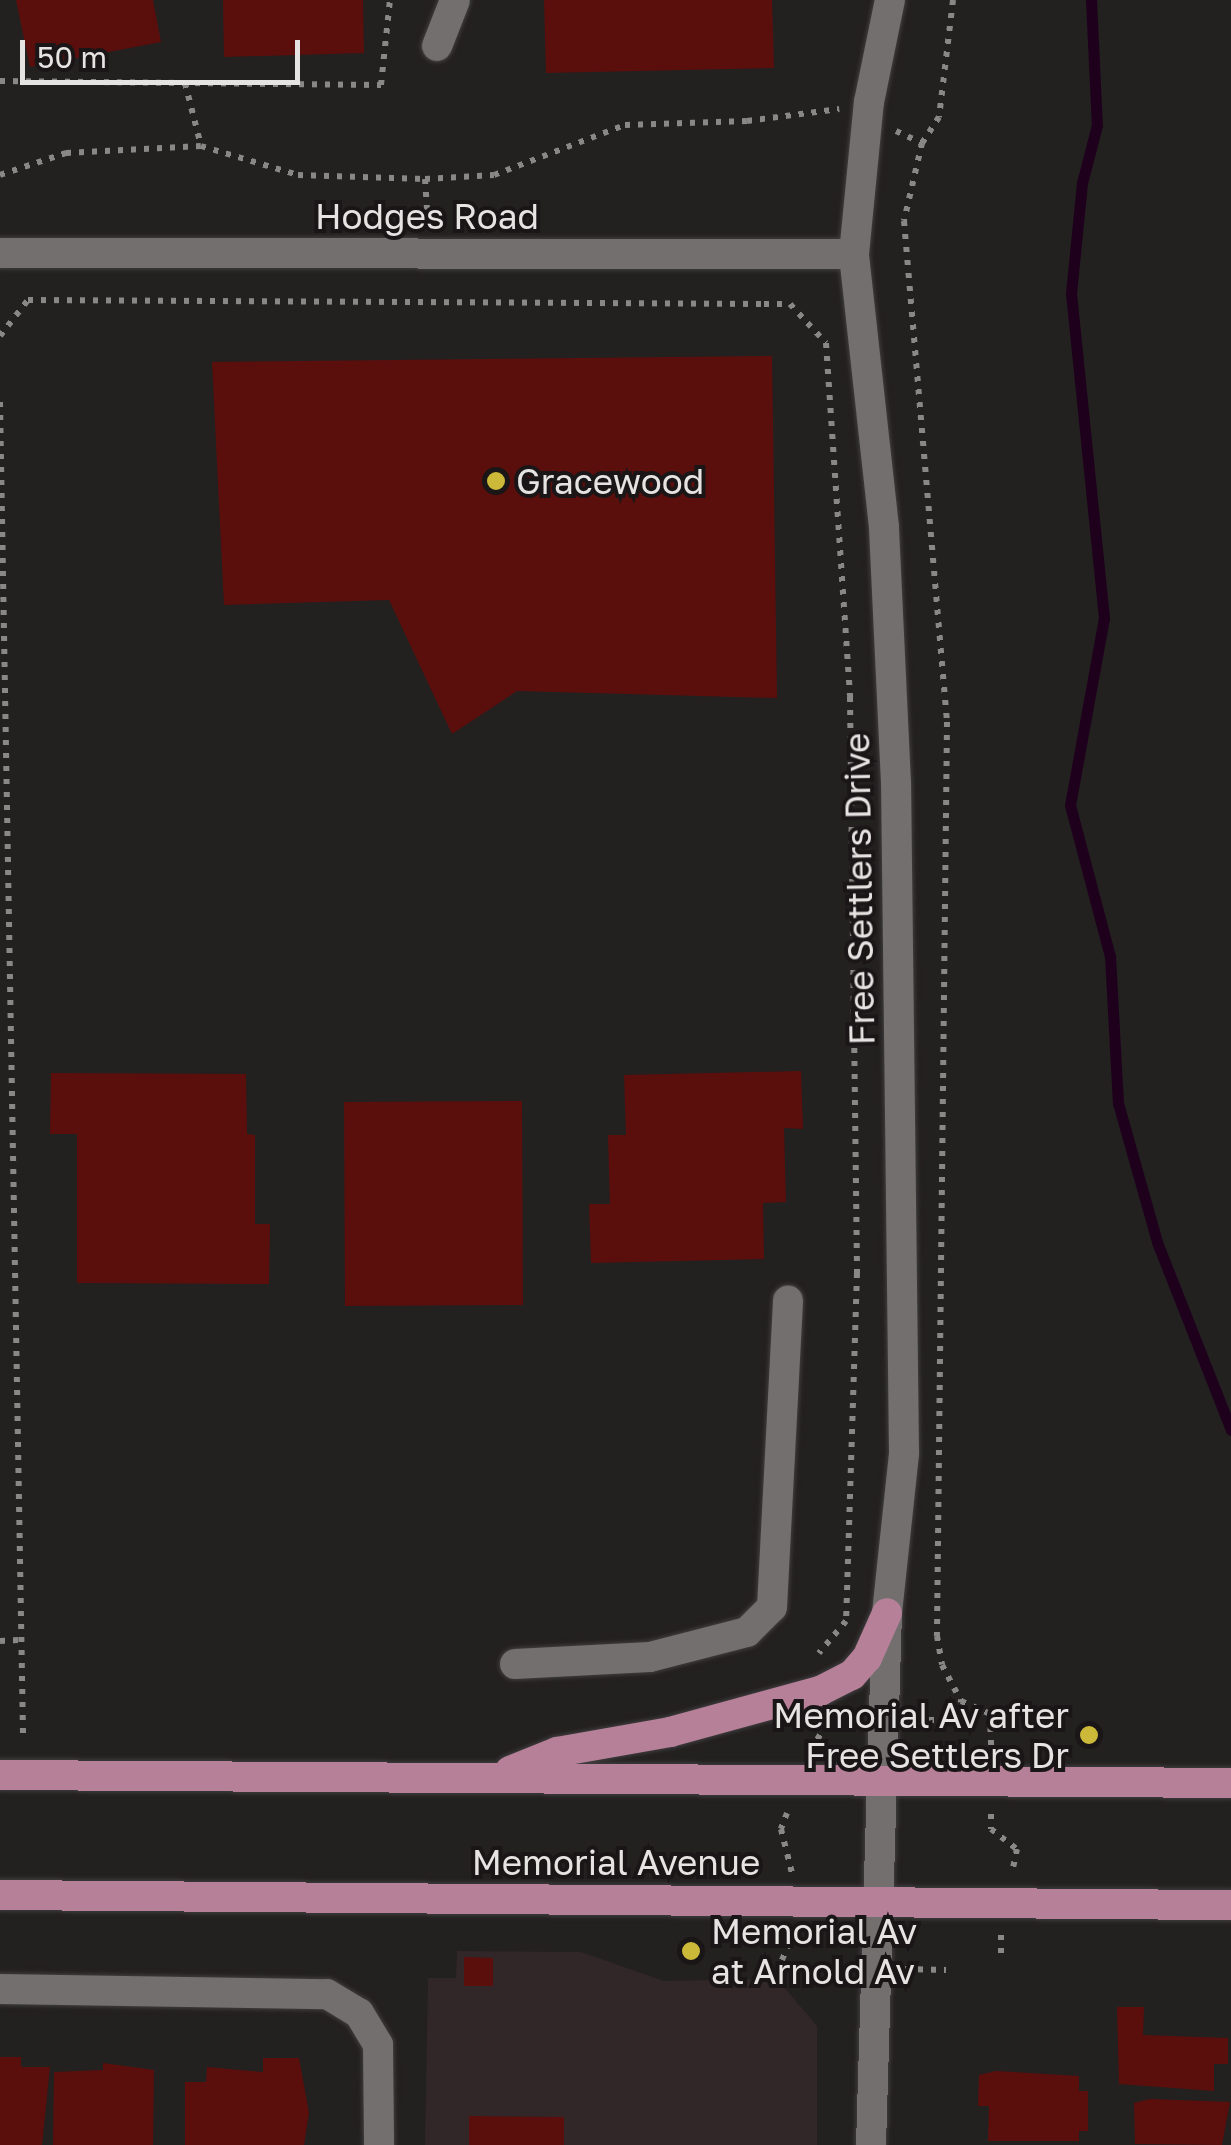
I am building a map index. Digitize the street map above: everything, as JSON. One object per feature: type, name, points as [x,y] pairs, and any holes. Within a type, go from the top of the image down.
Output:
[{"type":"main road","points":[[493,1778],[557,1752],[670,1732],[820,1691],[867,1658],[887,1613]]},
{"type":"main road","points":[[0,1775],[1231,1784]]},
{"type":"main road","name":"Memorial Avenue","points":[[0,1895],[1231,1905]]},
{"type":"street","points":[[437,46],[456,0]]},
{"type":"street","name":"Free Settlers Drive","points":[[872,2145],[875,1902],[887,1613],[904,1453],[896,783],[884,527],[854,254],[867,117],[890,0]]},
{"type":"street","name":"Hodges Road","points":[[0,253],[854,254]]},
{"type":"street","points":[[516,1664],[650,1657],[747,1632],[772,1606],[788,1300]]},
{"type":"street","points":[[0,1989],[327,1994],[359,2013],[378,2045],[380,2145]]},
{"type":"path","points":[[0,81],[381,85],[390,0]]},
{"type":"path","points":[[953,0],[939,117],[922,143],[904,221],[947,722],[937,1636],[942,1665],[961,1700],[990,1714],[991,1742]]},
{"type":"path","points":[[185,83],[201,146]]},
{"type":"path","points":[[0,175],[66,152],[201,146],[298,175],[426,179],[494,175],[624,124],[747,121],[844,108],[922,143]]},
{"type":"path","points":[[426,179],[430,254]]},
{"type":"path","points":[[0,336],[28,300],[790,304],[826,343],[850,697],[857,1273],[846,1622],[812,1662]]},
{"type":"path","points":[[0,402],[18,1640],[23,1737]]},
{"type":"path","points":[[0,1640],[18,1640]]},
{"type":"path","points":[[942,1720],[961,1700]]},
{"type":"path","points":[[812,1744],[830,1719]]},
{"type":"path","points":[[991,1815],[991,1829],[1017,1849],[1014,1864]]},
{"type":"path","points":[[781,1829],[792,1855]]},
{"type":"path","points":[[782,1960],[794,1943]]},
{"type":"path","points":[[999,1944],[1001,1956]]},
{"type":"shaded area","points":[[457,1951],[581,1952],[664,1981],[777,1979],[817,2026],[817,2145],[425,2145],[428,1978],[456,1978]]},
{"type":"building","points":[[16,0],[153,0],[161,42],[30,67]]},
{"type":"building","points":[[223,0],[363,0],[364,53],[224,57]]},
{"type":"building","points":[[544,0],[772,0],[774,68],[546,73]]},
{"type":"building","name":"Gracewood","points":[[772,356],[777,698],[517,691],[452,734],[389,600],[224,605],[212,362]]},
{"type":"building","points":[[801,1071],[803,1129],[784,1128],[786,1202],[763,1203],[764,1259],[591,1263],[589,1204],[610,1204],[608,1135],[626,1135],[624,1075]]},
{"type":"building","points":[[51,1073],[246,1074],[247,1134],[255,1135],[255,1224],[270,1224],[269,1284],[77,1283],[77,1134],[50,1134]]},
{"type":"building","points":[[522,1101],[523,1305],[345,1306],[344,1102]]},
{"type":"building","points":[[464,1957],[493,1958],[493,1986],[464,1986]]},
{"type":"building","points":[[1117,2007],[1144,2007],[1143,2035],[1228,2038],[1228,2064],[1214,2064],[1214,2091],[1119,2084]]},
{"type":"building","points":[[0,2057],[21,2057],[21,2067],[50,2067],[42,2145],[0,2145]]},
{"type":"building","points":[[263,2058],[299,2058],[309,2113],[304,2145],[185,2145],[185,2082],[206,2082],[207,2067],[263,2072]]},
{"type":"building","points":[[103,2063],[154,2070],[153,2145],[53,2145],[54,2072],[103,2070]]},
{"type":"building","points":[[996,2071],[1079,2076],[1079,2091],[1088,2091],[1088,2131],[1079,2131],[1079,2141],[988,2141],[989,2106],[978,2106],[979,2075]]},
{"type":"building","points":[[1150,2099],[1230,2102],[1222,2145],[1135,2144],[1134,2103]]},
{"type":"building","points":[[469,2116],[564,2117],[564,2145],[469,2145]]},
{"type":"waterway","points":[[1091,0],[1097,125],[1082,183],[1071,293],[1104,618],[1070,805],[1110,956],[1118,1103],[1157,1242],[1231,1430]]},
{"type":"place","name":"Gracewood","points":[[496,481]]},
{"type":"place","name":"Memorial Av after Free Settlers Dr","points":[[1089,1735]]},
{"type":"place","name":"Memorial Av at Arnold Av","points":[[691,1951]]}]
